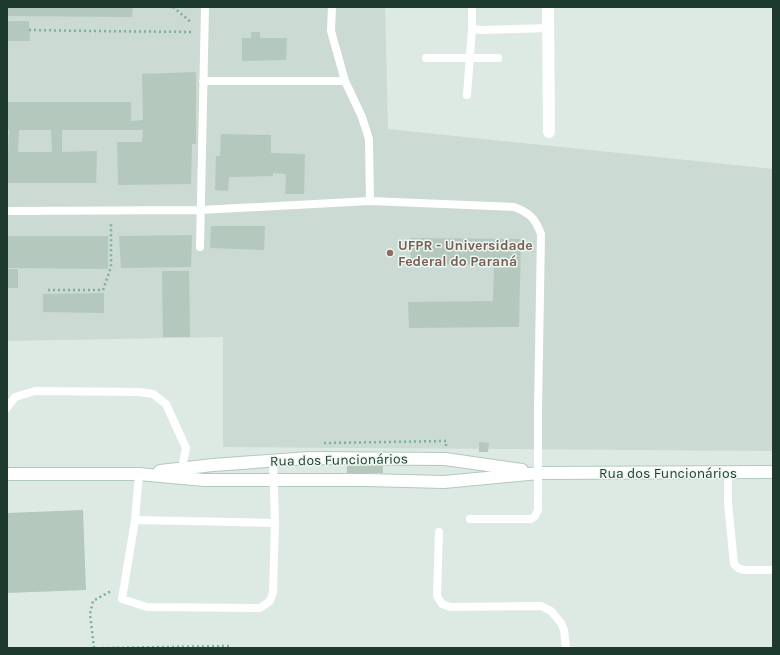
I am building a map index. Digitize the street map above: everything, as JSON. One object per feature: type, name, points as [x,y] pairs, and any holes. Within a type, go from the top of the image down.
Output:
[{"type":"street","points":[[548,7],[549,132]]},
{"type":"street","name":"Rua dos Funcionários","points":[[139,474],[182,468],[309,458],[445,459],[539,473]]},
{"type":"street","name":"Rua dos Funcionários","points":[[7,474],[139,474],[204,480],[366,480],[444,482],[539,473],[773,472]]},
{"type":"lane","points":[[200,247],[204,7]]},
{"type":"lane","points":[[332,7],[331,31],[345,81],[362,117],[369,139],[370,201]]},
{"type":"lane","points":[[467,95],[472,29],[472,7]]},
{"type":"lane","points":[[472,29],[548,28]]},
{"type":"lane","points":[[426,58],[498,58]]},
{"type":"lane","points":[[203,81],[345,81]]},
{"type":"lane","points":[[7,211],[201,210],[370,201],[514,207],[532,216],[538,225],[540,234],[538,510],[535,516],[531,519],[470,519]]},
{"type":"lane","points":[[7,408],[15,397],[35,391],[139,392],[153,394],[166,404],[186,448],[182,468]]},
{"type":"lane","points":[[139,474],[135,520],[122,598],[147,607],[260,608],[270,601],[273,592],[273,460]]},
{"type":"lane","points":[[728,472],[728,503],[734,564],[738,568],[744,570],[773,570]]},
{"type":"lane","points":[[135,520],[274,523]]},
{"type":"lane","points":[[438,532],[437,596],[442,604],[450,607],[541,606],[551,611],[561,623],[564,630],[566,648]]},
{"type":"path","points":[[173,7],[192,23]]},
{"type":"path","points":[[30,30],[192,32]]},
{"type":"path","points":[[48,290],[103,290],[111,268],[111,222]]},
{"type":"path","points":[[94,648],[90,614],[93,600],[111,591]]},
{"type":"path","points":[[102,648],[229,646],[228,648]]},
{"type":"shaded area","name":"UFPR - Universidade Federal do Paraná","points":[[7,7],[385,7],[388,129],[773,169],[773,451],[223,447],[223,337],[7,341]]},
{"type":"building","points":[[7,7],[133,7],[132,17],[7,16]]},
{"type":"building","points":[[7,21],[29,21],[30,41],[7,41]]},
{"type":"building","points":[[251,32],[260,32],[260,38],[287,38],[286,60],[242,61],[242,38],[251,38]]},
{"type":"building","points":[[196,72],[196,144],[192,144],[191,184],[118,185],[117,142],[142,142],[143,130],[62,130],[62,152],[97,151],[96,183],[7,183],[7,151],[9,130],[7,130],[7,102],[131,102],[131,121],[143,120],[142,74]],"holes":[[[19,130],[51,130],[52,152],[18,152]]]},
{"type":"building","points":[[221,134],[271,135],[271,153],[305,154],[304,194],[285,194],[286,174],[273,173],[273,176],[229,177],[228,191],[215,190],[216,156],[220,156]]},
{"type":"building","points":[[211,226],[265,226],[264,250],[210,248]]},
{"type":"building","points":[[192,235],[191,267],[121,268],[119,236]]},
{"type":"building","points":[[8,236],[108,236],[108,269],[8,268]]},
{"type":"building","points":[[410,238],[521,239],[519,327],[409,328],[408,302],[493,301],[494,265],[411,264]]},
{"type":"building","points":[[7,269],[18,269],[18,288],[7,288]]},
{"type":"building","points":[[162,271],[189,271],[190,337],[163,337]]},
{"type":"building","points":[[104,293],[104,313],[43,312],[43,294]]},
{"type":"building","points":[[479,442],[489,443],[488,452],[479,452]]},
{"type":"building","points":[[347,466],[383,466],[383,473],[347,473]]},
{"type":"building","points":[[83,510],[86,590],[7,593],[7,513]]},
{"type":"place","name":"UFPR - Universidade Federal do Paraná","points":[[390,253]]}]
